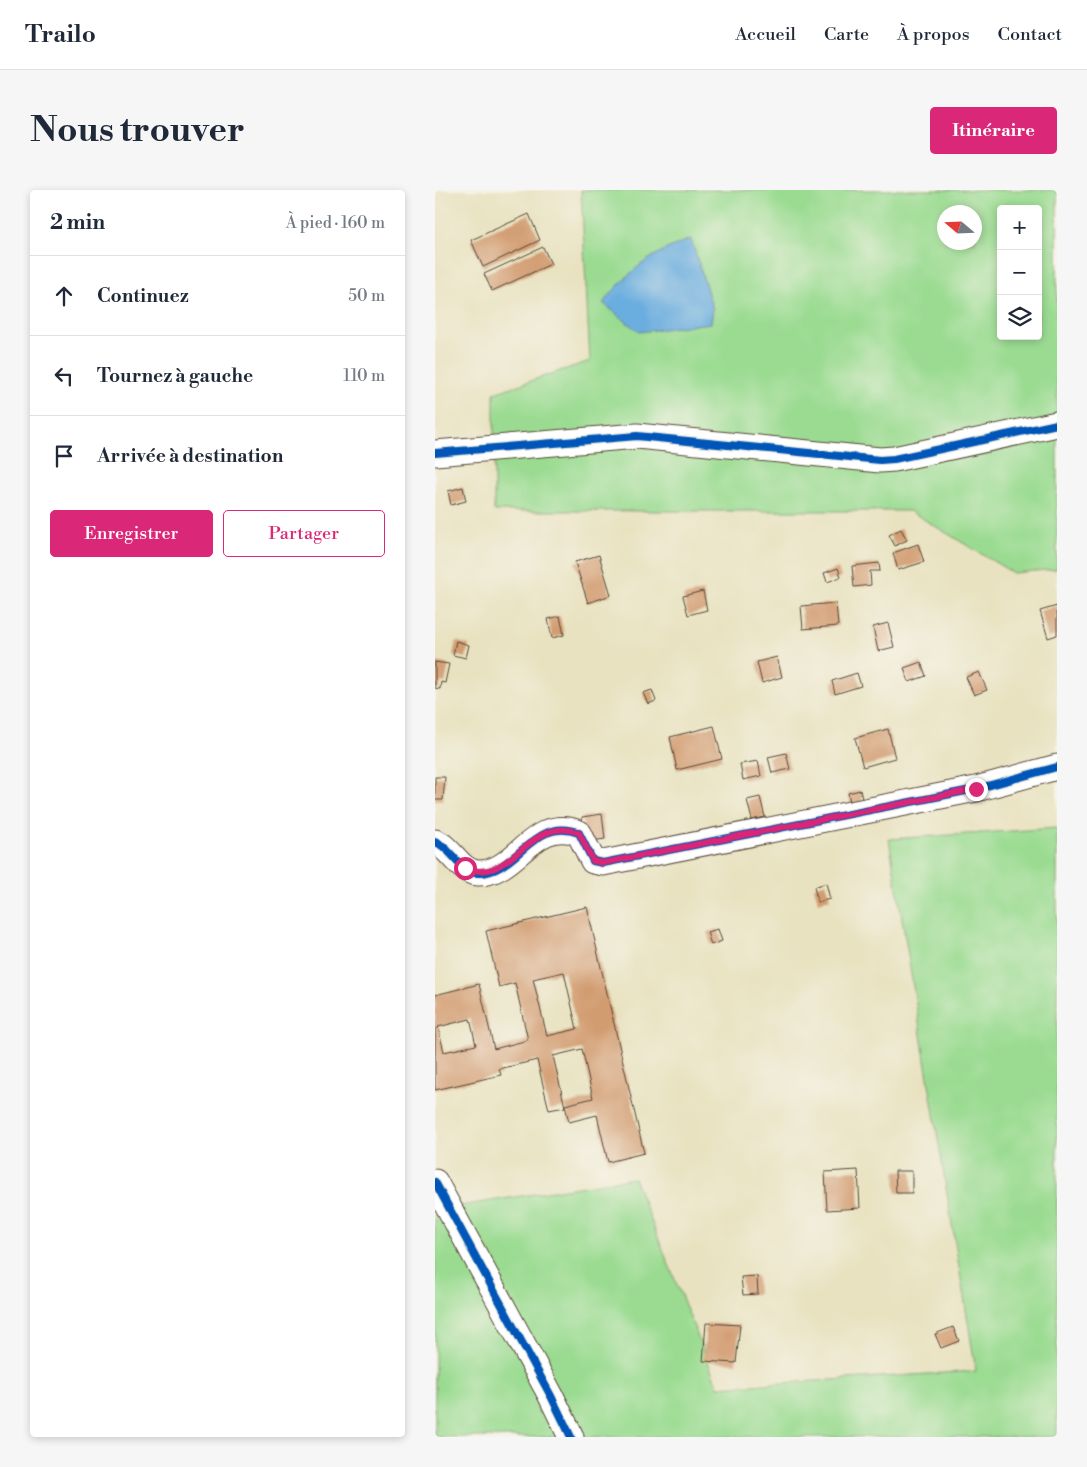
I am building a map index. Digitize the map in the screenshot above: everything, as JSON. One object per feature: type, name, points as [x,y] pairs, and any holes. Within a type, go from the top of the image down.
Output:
[{"type":"street","points":[[435,452],[637,436],[879,460],[1057,424]]},
{"type":"street","points":[[435,842],[465,868],[476,873],[492,871],[551,830],[567,828],[579,833],[593,861],[603,863],[966,791],[1057,767]]},
{"type":"street","points":[[435,1182],[551,1396],[571,1437]]},
{"type":"green space","points":[[581,190],[1057,190],[1057,569],[1013,573],[910,511],[494,511],[494,393],[590,361]]},
{"type":"green space","points":[[1057,828],[1057,1437],[435,1437],[435,1210],[634,1178],[718,1387],[976,1371],[889,839]]},
{"type":"water","points":[[691,239],[713,309],[711,323],[639,332],[603,303],[642,264],[664,251]]},
{"type":"building","points":[[529,214],[540,240],[483,267],[471,240]]},
{"type":"building","points":[[543,247],[551,264],[492,291],[484,274]]},
{"type":"building","points":[[463,487],[466,501],[451,505],[448,491]]},
{"type":"building","points":[[901,529],[907,540],[895,546],[889,535]]},
{"type":"building","points":[[918,544],[924,562],[898,570],[893,553]]},
{"type":"building","points":[[599,555],[611,595],[588,603],[575,562]]},
{"type":"building","points":[[879,563],[880,571],[870,571],[871,585],[854,587],[852,566]]},
{"type":"building","points":[[838,568],[841,577],[827,582],[824,573]]},
{"type":"building","points":[[703,591],[707,610],[688,615],[683,596]]},
{"type":"building","points":[[836,603],[838,626],[803,629],[801,606]]},
{"type":"building","points":[[1057,606],[1057,635],[1048,638],[1040,611]]},
{"type":"building","points":[[560,616],[564,635],[552,638],[548,619]]},
{"type":"building","points":[[888,623],[894,647],[878,651],[873,627]]},
{"type":"building","points":[[456,641],[469,645],[466,658],[453,655]]},
{"type":"building","points":[[777,657],[782,677],[762,683],[757,662]]},
{"type":"building","points":[[435,662],[449,664],[445,683],[441,682],[440,689],[435,688]]},
{"type":"building","points":[[921,662],[926,676],[909,682],[904,668]]},
{"type":"building","points":[[979,672],[987,690],[974,695],[966,677]]},
{"type":"building","points":[[857,673],[861,686],[835,694],[832,681]]},
{"type":"building","points":[[652,690],[656,701],[648,704],[643,693]]},
{"type":"building","points":[[714,726],[722,759],[677,770],[670,737]]},
{"type":"building","points":[[888,729],[895,758],[863,767],[855,738]]},
{"type":"building","points":[[786,753],[790,769],[772,773],[768,757]]},
{"type":"building","points":[[758,761],[761,776],[743,780],[740,764]]},
{"type":"building","points":[[435,777],[445,777],[443,800],[435,800]]},
{"type":"building","points":[[860,790],[863,803],[851,806],[848,793]]},
{"type":"building","points":[[760,797],[765,817],[752,820],[747,800]]},
{"type":"building","points":[[602,814],[605,839],[585,842],[582,817]]},
{"type":"building","points":[[826,883],[830,899],[818,902],[814,887]]},
{"type":"building","points":[[587,907],[644,1153],[608,1162],[597,1115],[569,1122],[565,1105],[593,1098],[582,1049],[553,1056],[565,1107],[549,1110],[537,1060],[499,1069],[501,1075],[435,1090],[435,995],[479,984],[494,1049],[528,1040],[515,983],[499,987],[486,931]],"holes":[[[564,972],[577,1029],[547,1036],[533,979]],[[470,1019],[476,1045],[444,1052],[438,1027]]]},
{"type":"building","points":[[718,929],[722,941],[711,945],[707,932]]},
{"type":"building","points":[[858,1170],[860,1208],[827,1210],[825,1172]]},
{"type":"building","points":[[895,1171],[912,1171],[912,1193],[896,1193]]},
{"type":"building","points":[[757,1276],[758,1294],[743,1295],[741,1277]]},
{"type":"building","points":[[706,1323],[740,1325],[736,1363],[703,1361]]},
{"type":"building","points":[[953,1327],[959,1341],[941,1348],[935,1334]]},
{"type":"cycle path","points":[[435,453],[637,436],[880,460],[894,459],[1057,424]]},
{"type":"cycle path","points":[[435,842],[446,849],[460,864],[471,872],[478,873],[492,871],[504,865],[537,838],[549,832],[563,830],[579,833],[593,861],[603,863],[976,789],[1057,767]]},
{"type":"cycle path","points":[[435,1182],[551,1396],[571,1437]]},
{"type":"route","points":[[465,868],[476,873],[492,871],[551,830],[567,828],[579,833],[593,861],[603,863],[976,789]]}]
